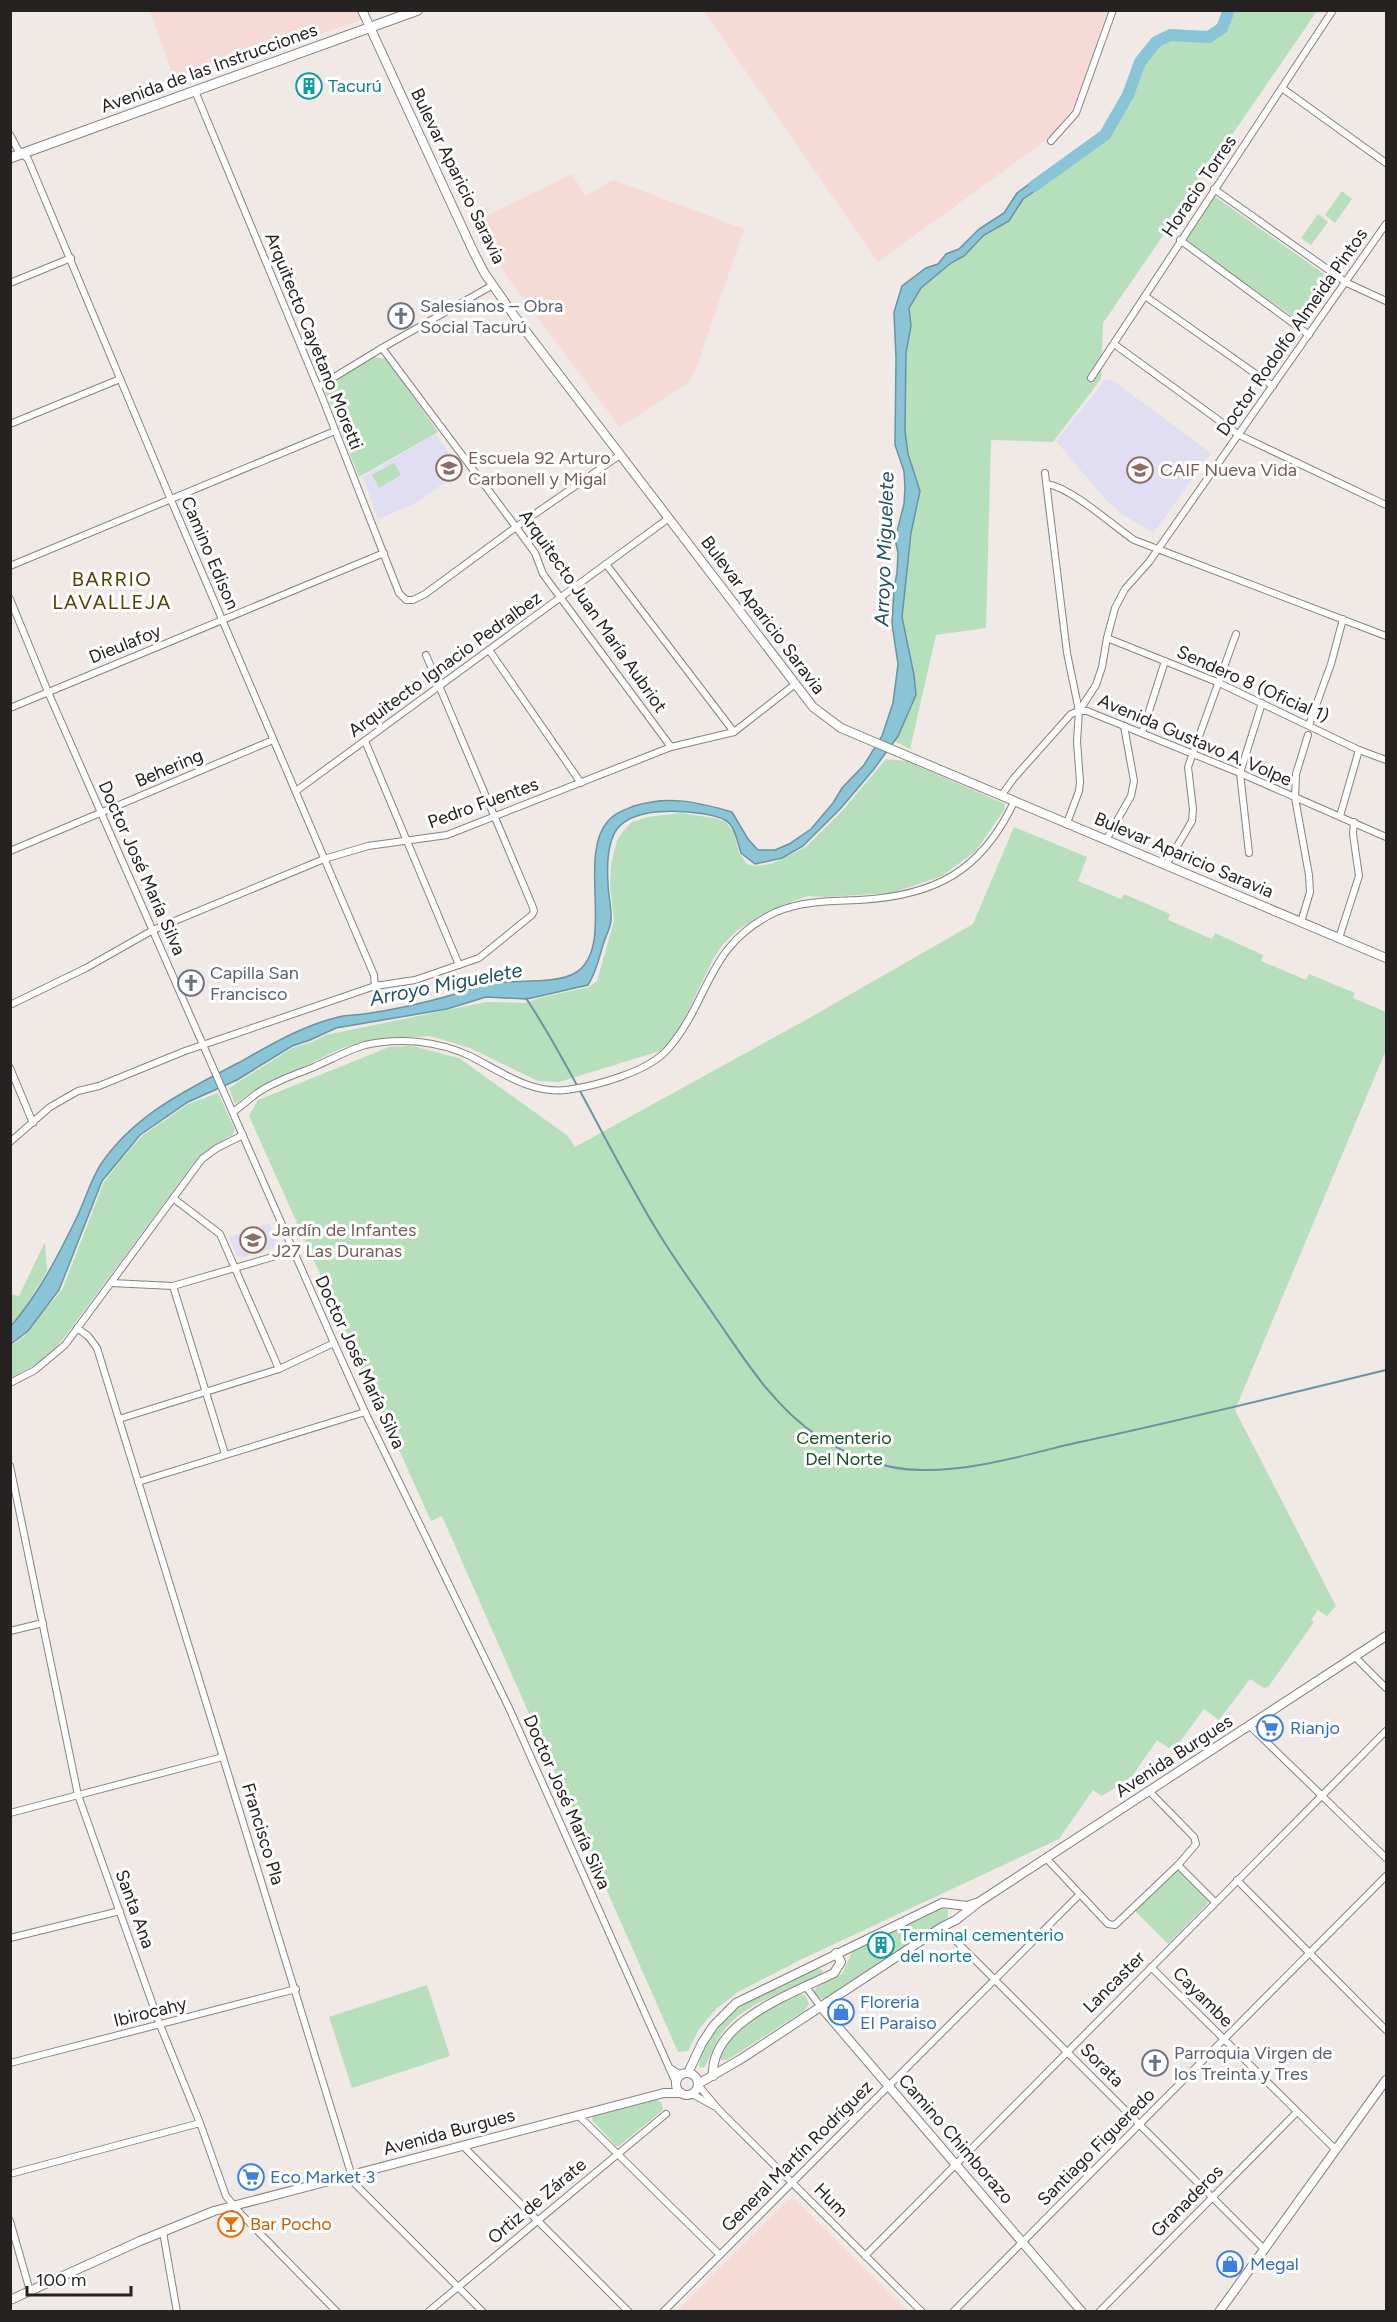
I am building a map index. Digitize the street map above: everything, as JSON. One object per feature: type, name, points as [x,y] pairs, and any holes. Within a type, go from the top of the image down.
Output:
[{"type":"main road","name":"Avenida de las Instrucciones","points":[[10,158],[418,10]]},
{"type":"street","name":"Bulevar Aparicio Saravia","points":[[362,10],[474,254],[493,285],[794,685],[813,707],[825,717],[857,735],[1386,958]]},
{"type":"street","points":[[1051,141],[1076,113],[1113,10]]},
{"type":"street","name":"Horacio Torres","points":[[1091,378],[1333,10]]},
{"type":"street","points":[[1282,88],[1386,163]]},
{"type":"street","name":"Arquitecto Cayetano Moretti","points":[[195,91],[318,387],[399,593],[407,600],[418,599],[516,527]]},
{"type":"street","name":"Camino Edison","points":[[10,135],[18,150],[28,159],[71,258],[171,500],[374,975],[375,986]]},
{"type":"street","points":[[1214,189],[1347,283],[1386,301]]},
{"type":"street","name":"Doctor Rodolfo Almeida Pintos","points":[[1079,711],[1096,685],[1115,608],[1125,589],[1159,549],[1347,283],[1386,224]]},
{"type":"street","points":[[1180,240],[1309,335]]},
{"type":"street","points":[[10,283],[71,258]]},
{"type":"street","points":[[318,387],[493,285]]},
{"type":"street","points":[[1145,296],[1273,386]]},
{"type":"street","points":[[1113,344],[1239,435],[1386,505]]},
{"type":"street","name":"Arquitecto Juan María Aubriot","points":[[382,348],[516,527],[534,554],[543,574],[671,747]]},
{"type":"street","points":[[10,424],[120,379]]},
{"type":"street","points":[[10,566],[335,431]]},
{"type":"street","points":[[516,527],[620,455]]},
{"type":"street","name":"Avenida Gustavo A. Volpe","points":[[1045,473],[1067,653],[1079,711],[1087,711],[1240,773],[1386,837]]},
{"type":"street","points":[[1047,484],[1081,501],[1134,540],[1386,636]]},
{"type":"street","name":"Arquitecto Ignacio Pedralbez","points":[[296,791],[669,518]]},
{"type":"street","name":"Dieulafoy","points":[[10,708],[384,553]]},
{"type":"street","points":[[606,564],[734,732]]},
{"type":"street","name":"Doctor José María Silva","points":[[10,599],[48,692],[333,1343],[509,1708],[676,2084]]},
{"type":"street","points":[[1309,725],[1331,664],[1342,619]]},
{"type":"street","points":[[1166,865],[1192,821],[1193,809],[1188,767],[1236,634]]},
{"type":"street","name":"Sendero 8 (Oficial 1)","points":[[1107,638],[1217,682],[1359,750],[1386,760]]},
{"type":"street","points":[[489,650],[581,783]]},
{"type":"street","points":[[10,1142],[58,1100],[78,1091],[99,1086],[185,1051],[375,986],[415,980],[479,958],[534,911],[426,655]]},
{"type":"street","points":[[1142,733],[1165,661]]},
{"type":"street","name":"Pedro Fuentes","points":[[10,1005],[86,968],[153,930],[324,859],[360,848],[447,835],[495,814],[671,747],[734,732],[794,685]]},
{"type":"street","points":[[1249,853],[1240,773],[1262,703]]},
{"type":"street","points":[[1001,796],[1071,714],[1079,711],[1077,741],[1080,782],[1067,824]]},
{"type":"street","points":[[1106,840],[1131,796],[1134,781],[1124,726]]},
{"type":"street","points":[[1301,922],[1310,892],[1295,798],[1296,774],[1308,735]]},
{"type":"street","name":"Behering","points":[[10,851],[273,740]]},
{"type":"street","points":[[365,741],[459,965]]},
{"type":"street","points":[[1340,816],[1359,750]]},
{"type":"street","points":[[233,1112],[265,1088],[364,1045],[400,1041],[415,1041],[448,1048],[470,1056],[513,1080],[533,1086],[564,1090],[633,1072],[656,1060],[668,1050],[688,1018],[720,957],[733,941],[750,928],[776,912],[800,905],[890,898],[939,885],[962,870],[975,858],[996,834],[1014,802]]},
{"type":"street","points":[[1339,938],[1359,876],[1353,834],[1354,822]]},
{"type":"street","points":[[10,1068],[33,1122]]},
{"type":"street","points":[[10,1383],[46,1363],[65,1345],[209,1152],[243,1135]]},
{"type":"street","points":[[173,1198],[220,1234],[279,1370]]},
{"type":"street","points":[[111,1283],[173,1286],[236,1270],[293,1251]]},
{"type":"street","points":[[173,1286],[225,1454]]},
{"type":"street","name":"Francisco Pla","points":[[77,1328],[88,1336],[97,1348],[354,2183],[483,2312]]},
{"type":"street","points":[[119,1419],[279,1370],[333,1343]]},
{"type":"street","points":[[138,1482],[365,1412]]},
{"type":"street","name":"Santa Ana","points":[[10,1466],[78,1795],[160,2025],[200,2123],[226,2196],[338,2312]]},
{"type":"street","points":[[10,1507],[18,1505]]},
{"type":"street","points":[[10,1631],[43,1623]]},
{"type":"street","name":"Avenida Burgues","points":[[698,2085],[956,1920],[979,1902],[1386,1636]]},
{"type":"street","points":[[1355,1657],[1386,1688]]},
{"type":"street","points":[[1250,1726],[1386,1858]]},
{"type":"street","name":"Lancaster","points":[[865,2256],[1386,1731]]},
{"type":"street","points":[[10,1813],[223,1756]]},
{"type":"street","points":[[1046,1858],[1108,1924],[1113,1926],[1178,1865],[1196,1844],[1194,1837],[1149,1791]]},
{"type":"street","points":[[1178,1865],[1215,1902]]},
{"type":"street","name":"Santiago Figueredo","points":[[953,2312],[1386,1875]]},
{"type":"street","points":[[1237,1880],[1386,2030]]},
{"type":"street","name":"General Martín Rodríguez","points":[[663,2312],[1080,1894]]},
{"type":"street","name":"Avenida Burgues","points":[[685,2074],[714,2025],[736,2002],[933,1906],[942,1903],[967,1906],[979,1902]]},
{"type":"street","points":[[945,1925],[954,1911],[949,1904]]},
{"type":"street","points":[[10,1938],[120,1911]]},
{"type":"street","name":"Sorata","points":[[945,1925],[994,1978],[1265,2250]]},
{"type":"street","points":[[713,2076],[712,2067],[719,2050],[742,2021],[834,1973],[841,1962],[836,1953]]},
{"type":"street","name":"Cayambe","points":[[1151,1967],[1336,2150]]},
{"type":"street","name":"Camino Chimborazo","points":[[806,1987],[1082,2312]]},
{"type":"street","name":"Ibirocahy","points":[[10,2063],[296,1989]]},
{"type":"street","points":[[667,2066],[695,2076],[698,2085],[692,2094],[681,2093],[676,2084],[685,2074]]},
{"type":"street","points":[[1220,2312],[1386,2080]]},
{"type":"street","name":"Avenida Burgues","points":[[664,2093],[676,2084]]},
{"type":"street","name":"Hum","points":[[698,2085],[719,2110],[922,2312]]},
{"type":"street","name":"Avenida Burgues","points":[[10,2300],[214,2211],[664,2093],[681,2093]]},
{"type":"street","name":"Hum","points":[[692,2094],[719,2110]]},
{"type":"street","name":"Granaderos","points":[[1099,2312],[1297,2112]]},
{"type":"street","name":"Ortiz de Zárate","points":[[428,2312],[666,2114]]},
{"type":"street","points":[[578,2115],[720,2255]]},
{"type":"street","points":[[10,2174],[200,2123]]},
{"type":"street","points":[[463,2145],[629,2312]]},
{"type":"street","points":[[10,2221],[30,2291]]},
{"type":"street","points":[[163,2232],[177,2312]]},
{"type":"shaded area","points":[[359,10],[363,19],[176,84],[150,11]]},
{"type":"shaded area","points":[[704,11],[1110,11],[1075,104],[1053,135],[878,262]]},
{"type":"shaded area","points":[[572,174],[585,196],[613,180],[744,229],[696,369],[688,383],[620,427],[506,275],[476,221]]},
{"type":"shaded area","name":"CAIF Nueva Vida","points":[[1105,380],[1112,380],[1211,453],[1153,533],[1122,514],[1105,499],[1056,441]]},
{"type":"shaded area","points":[[435,434],[462,470],[416,503],[378,519],[363,477]]},
{"type":"shaded area","name":"Jardín de Infantes J27 Las Duranas","points":[[269,1223],[278,1242],[276,1247],[241,1258],[237,1256],[229,1237]]},
{"type":"shaded area","points":[[795,2199],[908,2311],[677,2311],[788,2200]]},
{"type":"green space","points":[[1229,11],[1317,11],[1103,323],[1101,379],[1053,442],[991,440],[986,628],[936,635],[910,749],[894,741],[916,695],[902,617],[911,533],[919,491],[908,454],[905,431],[906,353],[911,326],[909,308],[920,288],[951,263],[964,256],[984,235],[1009,221],[1023,199],[1042,186],[1048,177],[1105,135],[1128,95],[1140,62],[1156,42],[1170,35],[1209,37],[1222,28]]},
{"type":"green space","points":[[1342,191],[1352,199],[1335,223],[1325,215]]},
{"type":"green space","points":[[1214,196],[1334,281],[1334,285],[1307,322],[1303,324],[1185,241]]},
{"type":"green space","points":[[1318,214],[1328,222],[1311,245],[1301,238]]},
{"type":"green space","points":[[375,357],[387,359],[438,432],[359,477],[325,392],[330,383]]},
{"type":"green space","points":[[394,463],[401,475],[379,488],[372,475]]},
{"type":"green space","points":[[886,759],[906,761],[1005,804],[1004,810],[976,851],[942,876],[892,893],[808,896],[785,904],[739,929],[723,944],[713,959],[673,1043],[660,1051],[559,1082],[538,1081],[470,1048],[430,1036],[368,1041],[342,1048],[253,1091],[235,1104],[229,1088],[292,1048],[326,1035],[486,1002],[525,1003],[589,987],[597,981],[614,921],[610,886],[611,865],[617,840],[632,822],[648,817],[680,813],[714,818],[726,822],[734,833],[739,853],[747,864],[754,866],[771,864],[806,847],[843,810]]},
{"type":"green space","name":"Cementerio Del Norte","points":[[1014,827],[1087,857],[1078,881],[1121,899],[1124,894],[1170,914],[1168,920],[1212,939],[1215,933],[1263,955],[1261,961],[1306,980],[1309,974],[1355,993],[1353,998],[1386,1012],[1386,1050],[1235,1410],[1336,1606],[1327,1616],[1318,1610],[1311,1620],[1314,1622],[1269,1686],[1264,1688],[1250,1679],[1219,1720],[1204,1709],[1173,1751],[1157,1740],[1131,1778],[1102,1796],[1093,1790],[1059,1839],[802,1959],[738,1992],[717,2008],[699,2029],[688,2051],[678,2052],[442,1516],[431,1521],[249,1116],[258,1100],[389,1047],[412,1046],[459,1058],[568,1136],[575,1147],[804,1021],[973,924]]},
{"type":"green space","points":[[218,1093],[235,1130],[232,1135],[199,1156],[55,1350],[47,1358],[11,1378],[10,1346],[26,1334],[63,1288],[104,1182],[142,1136],[188,1104]]},
{"type":"green space","points":[[45,1242],[47,1271],[23,1311],[11,1324],[11,1294],[19,1296]]},
{"type":"green space","points":[[1178,1869],[1210,1901],[1168,1944],[1135,1911]]},
{"type":"green space","points":[[943,1908],[948,1910],[948,1918],[824,1999],[816,1996],[814,1991],[817,1987],[842,1974],[853,1950]]},
{"type":"green space","points":[[818,1967],[823,1971],[819,1976],[768,1998],[733,2020],[719,2038],[705,2067],[700,2068],[704,2046],[714,2029],[728,2015],[763,1993]]},
{"type":"green space","points":[[427,1985],[450,2056],[352,2088],[329,2017]]},
{"type":"green space","points":[[801,1994],[806,1996],[809,2004],[804,2011],[727,2060],[721,2060],[722,2050],[728,2039],[751,2019]]},
{"type":"green space","points":[[657,2100],[662,2103],[663,2110],[619,2146],[616,2146],[592,2120],[593,2116]]},
{"type":"water","points":[[1048,177],[1042,186],[1023,199],[1009,221],[984,235],[964,256],[951,263],[921,288],[909,308],[911,326],[906,353],[905,431],[908,454],[920,491],[911,533],[902,617],[916,695],[898,736],[841,808],[803,846],[782,858],[755,864],[741,853],[731,826],[715,816],[671,811],[635,817],[617,829],[611,841],[608,855],[608,888],[611,923],[596,969],[588,985],[527,999],[486,997],[447,1009],[336,1028],[292,1046],[237,1080],[188,1102],[140,1135],[102,1181],[59,1290],[28,1331],[11,1344],[11,1326],[39,1288],[55,1261],[101,1164],[130,1131],[163,1105],[276,1042],[302,1029],[329,1020],[408,1006],[486,984],[556,979],[575,973],[587,961],[593,944],[595,856],[599,837],[611,818],[634,806],[671,800],[707,805],[732,812],[748,839],[758,850],[775,850],[789,844],[811,829],[833,803],[842,788],[864,765],[882,736],[893,703],[898,664],[892,624],[898,553],[895,539],[904,504],[905,488],[904,471],[895,445],[894,312],[902,286],[926,268],[938,264],[946,254],[959,249],[979,229],[1004,213],[1017,193],[1032,182]]},
{"type":"waterway","name":"Arroyo Miguelete","points":[[1034,186],[1105,135],[1128,95],[1140,62],[1156,42],[1170,35],[1209,37],[1222,28],[1229,10]]},
{"type":"waterway","points":[[526,998],[561,1057],[643,1208],[750,1368],[774,1397],[801,1423],[816,1435],[853,1455],[879,1464],[907,1469],[940,1470],[979,1465],[1386,1370]]},
{"type":"place","name":"Tacurú","points":[[309,86]]},
{"type":"place","name":"Salesianos – Obra Social Tacurú","points":[[401,316]]},
{"type":"place","name":"Escuela 92 Arturo Carbonell y Migal","points":[[449,468]]},
{"type":"place","name":"CAIF Nueva Vida","points":[[1140,470]]},
{"type":"place","name":"Capilla San Francisco","points":[[191,983]]},
{"type":"place","name":"Jardín de Infantes J27 Las Duranas","points":[[253,1240]]},
{"type":"place","name":"Rianjo","points":[[1270,1728]]},
{"type":"place","name":"Terminal cementerio del norte","points":[[881,1945]]},
{"type":"place","name":"Floreria El Paraiso","points":[[841,2012]]},
{"type":"place","name":"Parroquia Virgen de los Treinta y Tres","points":[[1155,2063]]},
{"type":"place","name":"Eco Market 3","points":[[251,2177]]},
{"type":"place","name":"Bar Pocho","points":[[231,2224]]},
{"type":"place","name":"Megal","points":[[1230,2264]]},
{"type":"district","name":"BARRIO LAVALLEJA","points":[[112,590]]}]
